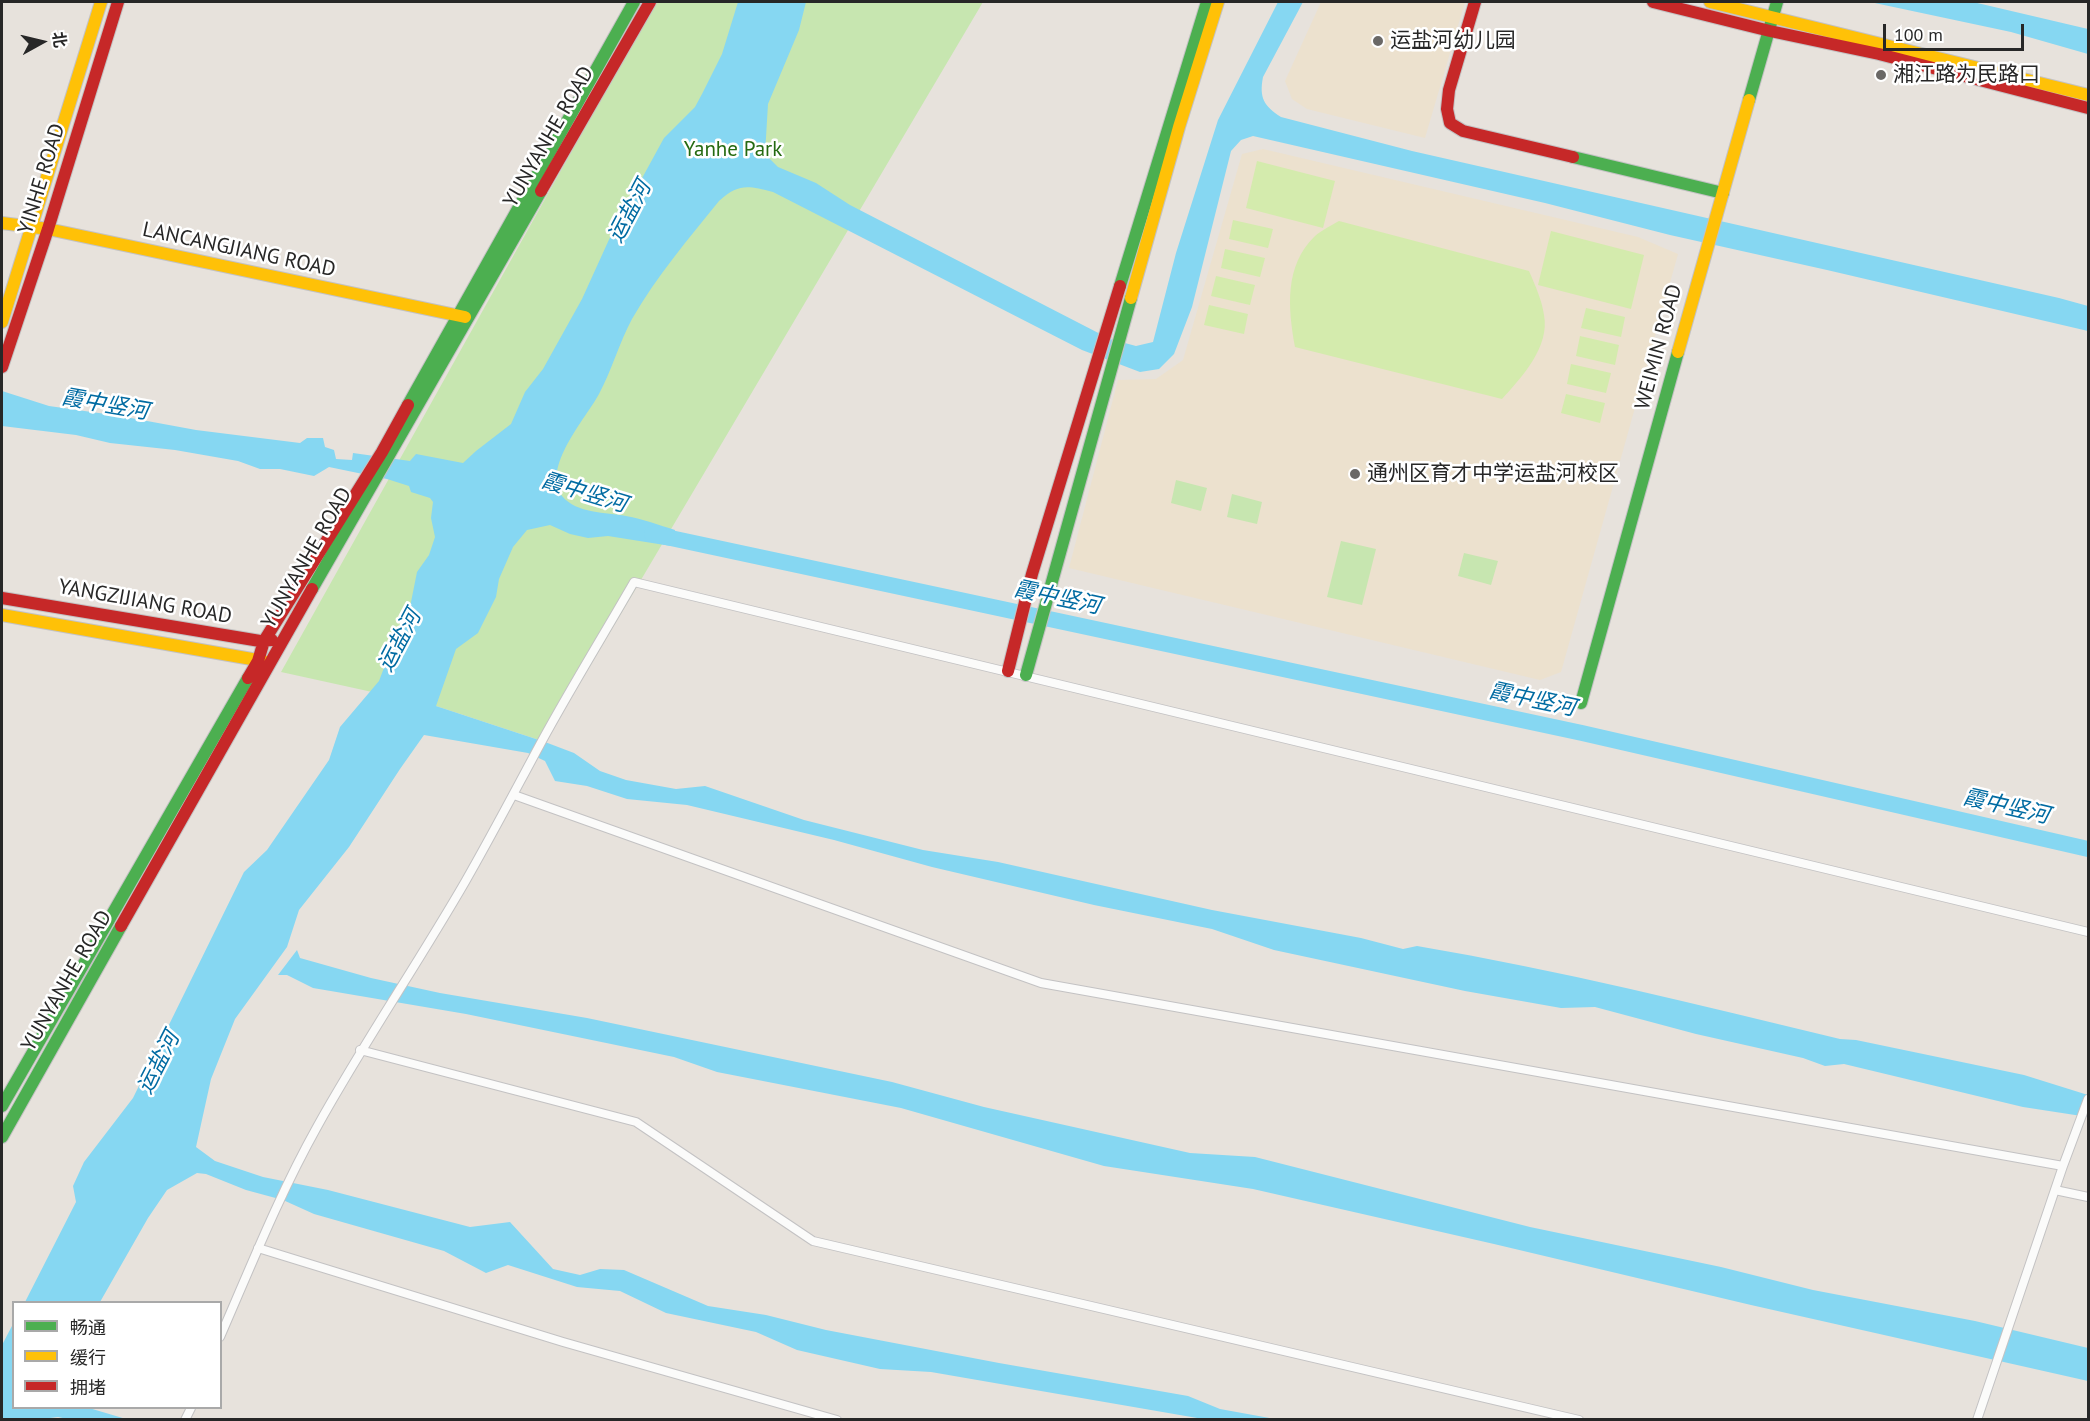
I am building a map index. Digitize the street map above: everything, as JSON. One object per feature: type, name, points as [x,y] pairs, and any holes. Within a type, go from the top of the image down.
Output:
[{"type":"street","name":"YINHE ROAD","points":[[2,322],[101,2]]},
{"type":"street","name":"YINHE ROAD","points":[[2,367],[48,229],[118,2]]},
{"type":"street","name":"YUNYANHE ROAD","points":[[463,317],[634,2]]},
{"type":"street","name":"YUNYANHE ROAD","points":[[2,1137],[463,317],[650,2]]},
{"type":"street","points":[[1008,671],[1032,574],[1208,2]]},
{"type":"street","points":[[1026,675],[1175,138],[1218,2]]},
{"type":"street","points":[[1475,2],[1449,90],[1447,109],[1450,123],[1463,131],[1723,193]]},
{"type":"street","points":[[1653,2],[1770,31],[1880,54],[2088,108]]},
{"type":"street","points":[[1710,2],[2088,95]]},
{"type":"street","name":"WEIMIN ROAD","points":[[1581,703],[1777,2]]},
{"type":"street","name":"LANCANGJIANG ROAD","points":[[2,224],[48,229],[463,317]]},
{"type":"street","name":"YUNYANHE ROAD","points":[[2,1106],[258,661],[264,641],[369,482]]},
{"type":"street","points":[[222,1332],[290,1179],[360,1050],[464,883],[634,582],[2088,932]]},
{"type":"street","name":"YANGZIJIANG ROAD","points":[[2,597],[264,641],[282,639]]},
{"type":"street","name":"YANGZIJIANG ROAD","points":[[2,615],[258,661],[272,660]]},
{"type":"street","points":[[514,795],[1041,983],[2063,1166]]},
{"type":"street","points":[[360,1050],[636,1122],[813,1241],[1579,1419]]},
{"type":"street","points":[[1977,1419],[2088,1099]]},
{"type":"street","points":[[2055,1190],[2088,1197]]},
{"type":"street","points":[[258,1248],[563,1342],[837,1419]]},
{"type":"shaded area","name":"运盐河幼儿园","points":[[1321,2],[1465,2],[1425,138],[1307,109],[1292,99],[1285,81]]},
{"type":"shaded area","name":"通州区育才中学运盐河校区","points":[[1263,149],[1638,237],[1678,254],[1561,672],[1540,680],[1069,568],[1118,380],[1156,379],[1183,360],[1242,154]]},
{"type":"green space","name":"Yanhe Park","points":[[655,2],[983,2],[545,742],[436,706],[281,672]]},
{"type":"green space","points":[[1257,161],[1335,181],[1323,228],[1246,208]]},
{"type":"green space","points":[[1233,220],[1273,229],[1268,248],[1229,239]]},
{"type":"green space","points":[[1339,221],[1529,271],[1543,309],[1545,327],[1543,339],[1533,361],[1502,399],[1295,347],[1290,303],[1293,274],[1305,248],[1315,236]]},
{"type":"green space","points":[[1551,231],[1644,255],[1631,309],[1538,285]]},
{"type":"green space","points":[[1225,249],[1265,258],[1260,277],[1221,268]]},
{"type":"green space","points":[[1216,276],[1255,285],[1250,305],[1211,296]]},
{"type":"green space","points":[[1209,305],[1248,314],[1244,334],[1204,325]]},
{"type":"green space","points":[[1586,308],[1625,317],[1621,337],[1581,328]]},
{"type":"green space","points":[[1580,336],[1619,345],[1615,365],[1576,356]]},
{"type":"green space","points":[[1571,364],[1611,373],[1606,393],[1567,384]]},
{"type":"green space","points":[[1566,394],[1605,403],[1600,423],[1561,413]]},
{"type":"green space","points":[[1176,480],[1207,488],[1201,511],[1171,503]]},
{"type":"green space","points":[[1232,494],[1262,502],[1257,524],[1227,517]]},
{"type":"green space","points":[[1341,541],[1376,549],[1362,605],[1327,597]]},
{"type":"green space","points":[[1464,553],[1498,561],[1491,585],[1458,576]]},
{"type":"water","name":"运盐河","points":[[738,2],[806,2],[799,30],[768,104],[765,154],[778,167],[816,183],[850,205],[1110,339],[1136,346],[1153,342],[1176,253],[1218,120],[1278,2],[1303,2],[1263,77],[1264,101],[1281,117],[1412,151],[2059,298],[2088,306],[2088,331],[1253,136],[1241,140],[1231,151],[1192,307],[1174,354],[1159,369],[1140,372],[1082,350],[773,192],[750,187],[738,189],[719,201],[673,258],[641,303],[627,328],[608,376],[568,444],[557,472],[557,485],[568,502],[584,509],[632,517],[675,530],[671,546],[608,536],[588,538],[570,534],[550,525],[527,530],[513,547],[499,579],[496,597],[478,633],[456,649],[436,706],[574,753],[600,771],[626,780],[676,789],[705,786],[804,820],[923,850],[998,862],[1212,910],[1361,938],[1403,949],[1417,946],[1524,966],[1840,1039],[1856,1040],[2024,1075],[2088,1095],[2088,1117],[2023,1107],[1844,1064],[1825,1066],[1803,1058],[1696,1034],[1595,1007],[1561,1008],[1465,991],[1274,950],[1212,929],[1094,905],[932,867],[834,840],[687,805],[627,799],[587,786],[555,781],[545,761],[528,753],[424,735],[349,847],[299,910],[287,947],[235,1019],[211,1079],[196,1147],[215,1161],[263,1177],[328,1190],[470,1227],[510,1222],[553,1269],[580,1275],[600,1269],[624,1270],[708,1306],[766,1315],[826,1330],[999,1363],[1188,1396],[1220,1409],[1275,1419],[1203,1419],[931,1372],[880,1369],[797,1350],[756,1332],[666,1313],[620,1291],[577,1287],[508,1265],[486,1273],[444,1251],[314,1214],[283,1200],[197,1173],[167,1190],[148,1218],[101,1301],[26,1301],[76,1202],[73,1186],[84,1162],[133,1098],[244,872],[267,850],[329,760],[340,727],[379,681],[393,644],[409,612],[417,572],[429,555],[435,537],[431,518],[433,502],[430,498],[411,492],[409,486],[329,467],[314,476],[280,469],[260,469],[238,461],[175,450],[110,443],[76,435],[2,426],[2,391],[49,406],[196,430],[300,443],[307,438],[323,438],[325,447],[334,450],[336,459],[352,460],[353,453],[410,461],[416,454],[463,463],[511,424],[525,392],[543,369],[582,299],[612,233],[664,138],[695,107],[722,54]]},
{"type":"water","points":[[1870,2],[1973,2],[2088,29],[2088,54],[2011,32]]},
{"type":"water","points":[[297,950],[300,958],[371,978],[440,993],[587,1018],[892,1082],[984,1107],[1190,1153],[1255,1157],[1530,1227],[1721,1267],[1813,1290],[1975,1321],[2088,1348],[2088,1381],[1253,1189],[1104,1166],[901,1108],[717,1072],[674,1057],[466,1014],[313,988],[287,975],[278,975]]},
{"type":"water","points":[[12,1326],[12,1409],[92,1409],[126,1419],[72,1420],[58,1417],[2,1419],[2,1345]]},
{"type":"waterway","name":"霞中竖河","points":[[652,534],[1582,733],[2088,849]]},
{"type":"traffic: fast","points":[[408,405],[634,2]]},
{"type":"traffic: fast","points":[[1120,286],[1207,2]]},
{"type":"traffic: fast","points":[[1749,100],[1777,2]]},
{"type":"traffic: fast","points":[[1573,157],[1723,193]]},
{"type":"traffic: fast","points":[[312,589],[541,191]]},
{"type":"traffic: fast","points":[[1026,675],[1131,298]]},
{"type":"traffic: fast","points":[[1581,703],[1678,352]]},
{"type":"traffic: fast","points":[[2,1106],[248,678]]},
{"type":"traffic: fast","points":[[2,1137],[121,926]]},
{"type":"traffic: slow","points":[[2,322],[101,2]]},
{"type":"traffic: slow","points":[[1131,298],[1179,127],[1218,2]]},
{"type":"traffic: slow","points":[[1710,2],[2088,95]]},
{"type":"traffic: slow","points":[[1678,352],[1749,100]]},
{"type":"traffic: slow","points":[[2,223],[48,229],[465,317]]},
{"type":"traffic: slow","points":[[2,615],[263,661]]},
{"type":"traffic: jam","points":[[2,367],[48,229],[118,2]]},
{"type":"traffic: jam","points":[[541,191],[650,2]]},
{"type":"traffic: jam","points":[[1475,2],[1449,90],[1447,109],[1450,123],[1463,131],[1573,157]]},
{"type":"traffic: jam","points":[[1653,2],[1770,31],[1879,54],[2088,108]]},
{"type":"traffic: jam","points":[[1008,671],[1032,574],[1120,286]]},
{"type":"traffic: jam","points":[[248,678],[258,661],[264,641],[382,452],[408,405]]},
{"type":"traffic: jam","points":[[121,926],[312,589]]},
{"type":"traffic: jam","points":[[2,598],[260,641],[272,640]]},
{"type":"place","name":"运盐河幼儿园","points":[[1378,41]]},
{"type":"place","name":"湘江路为民路口","points":[[1881,75]]},
{"type":"place","name":"通州区育才中学运盐河校区","points":[[1355,474]]}]
